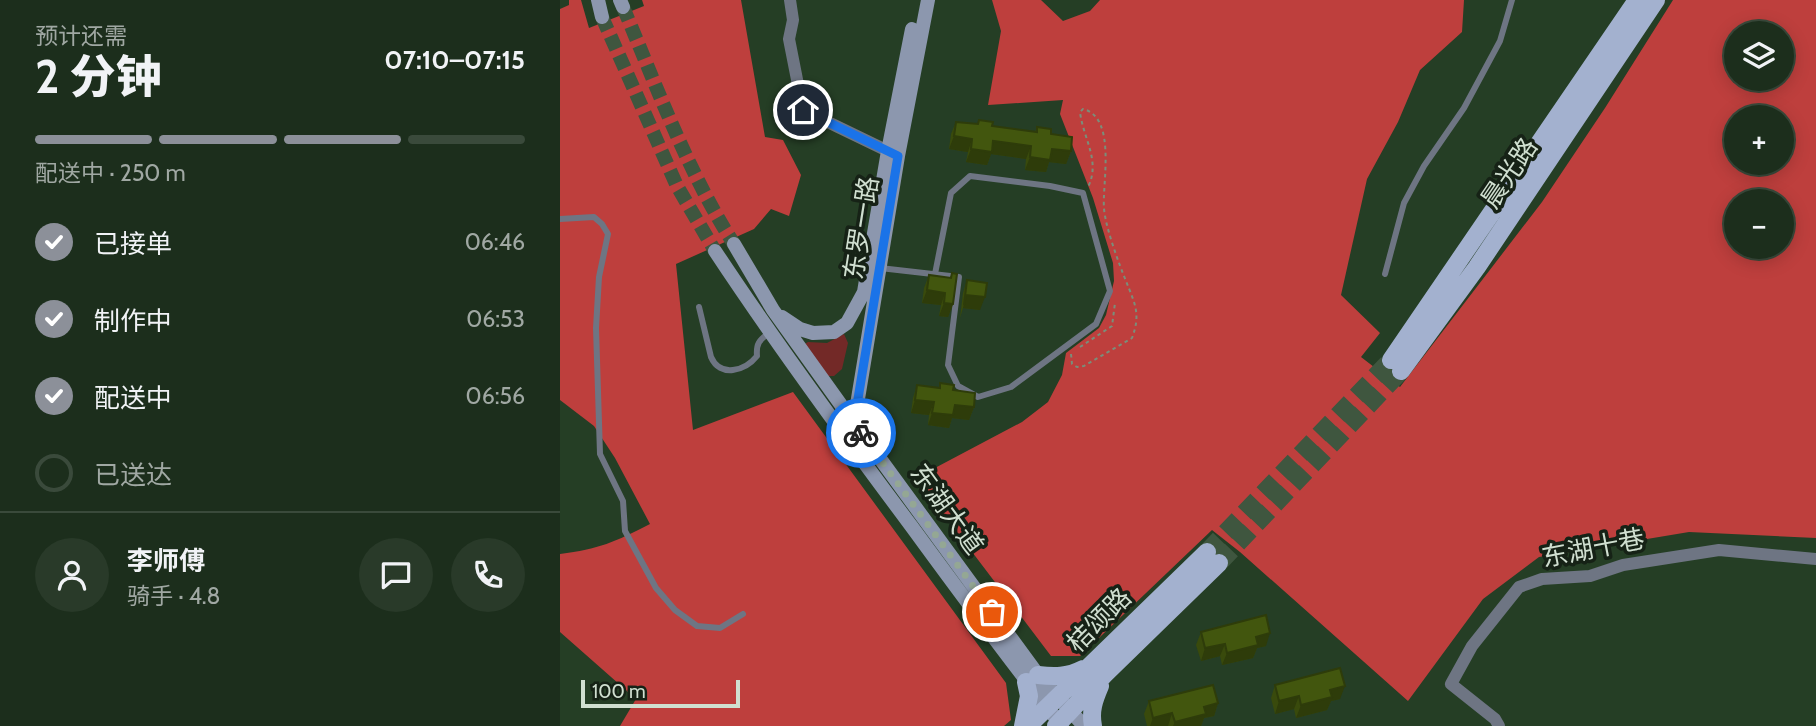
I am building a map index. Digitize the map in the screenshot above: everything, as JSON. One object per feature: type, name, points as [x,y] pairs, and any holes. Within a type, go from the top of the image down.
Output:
[{"type":"main road","points":[[597,0],[602,17]]},
{"type":"main road","name":"东罗一路","points":[[854,423],[880,268],[893,154],[919,0]]},
{"type":"main road","name":"东罗一路","points":[[773,310],[800,329],[813,333],[834,332],[847,323],[864,292],[928,0]]},
{"type":"main road","name":"晨光路","points":[[1637,0],[1396,366],[1477,267],[1656,0]]},
{"type":"main road","name":"东湖大道","points":[[734,244],[773,310],[1032,679]]},
{"type":"main road","name":"东湖大道","points":[[715,251],[769,333],[1059,716],[1084,726]]},
{"type":"main road","name":"桔颂路","points":[[1028,726],[1059,716],[1097,670],[1213,557]]},
{"type":"main road","points":[[1023,726],[1032,679],[1057,678],[1097,670],[1091,715],[1093,726]]},
{"type":"street","points":[[790,0],[793,20],[789,39],[803,110],[893,154]]},
{"type":"street","name":"东湖十巷","points":[[1499,726],[1487,712],[1451,684],[1472,646],[1519,587],[1542,579],[1590,576],[1623,565],[1719,550],[1816,559]]},
{"type":"lane","points":[[1385,274],[1404,203],[1424,166],[1464,108],[1488,64],[1500,41],[1512,0]]},
{"type":"lane","points":[[880,268],[959,277],[948,365],[958,386],[978,397],[1011,387],[1096,324],[1110,291],[1083,192],[970,176],[951,193],[935,274]]},
{"type":"lane","points":[[560,219],[594,217],[602,223],[608,234],[599,277],[596,328],[600,454],[623,500],[625,531],[656,589],[675,610],[697,626],[720,628],[743,614]]},
{"type":"lane","points":[[699,307],[714,365],[723,370],[735,371],[750,364],[757,356],[756,345],[769,333]]},
{"type":"shaded area","points":[[569,0],[581,0],[589,28],[644,6],[642,0],[741,0],[765,137],[783,140],[801,175],[789,216],[771,209],[754,229],[676,264],[693,430],[793,392],[1006,683],[1011,720],[1004,726],[620,726],[636,699],[560,632],[560,554],[606,544],[650,524],[615,458],[594,426],[560,400],[560,9],[569,5]]},
{"type":"shaded area","points":[[992,0],[1041,0],[1063,21],[1090,11],[1100,0],[1464,0],[1462,32],[1420,70],[1398,122],[1367,179],[1341,295],[1380,333],[1361,357],[1400,387],[1542,202],[1673,0],[1816,0],[1816,538],[1689,532],[1539,557],[1483,599],[1408,701],[1212,530],[1080,656],[1051,656],[916,478],[1022,422],[1048,402],[1062,375],[1066,353],[1099,328],[1106,315],[1114,281],[1113,263],[1093,198],[1060,114],[1063,100],[988,105],[1001,31]]},
{"type":"shaded area","points":[[844,334],[848,343],[842,369],[834,376],[828,376],[803,345],[808,342],[827,343]]},
{"type":"building","points":[[979,120],[993,122],[992,126],[1037,132],[1037,127],[1051,129],[1051,134],[1072,137],[1071,151],[1052,149],[1050,160],[1030,157],[1031,146],[993,141],[992,152],[971,149],[972,139],[954,136],[956,122],[978,124]]},
{"type":"building","points":[[952,273],[957,274],[953,304],[944,303],[945,293],[927,290],[929,275],[951,278]]},
{"type":"building","points":[[967,280],[987,283],[985,297],[966,295],[964,305]]},
{"type":"building","points":[[940,383],[954,385],[953,390],[975,393],[974,407],[955,405],[953,415],[932,413],[934,402],[915,400],[917,385],[940,388]]},
{"type":"building","points":[[1266,615],[1270,633],[1256,637],[1258,645],[1227,653],[1225,644],[1205,648],[1201,632]]},
{"type":"building","points":[[1340,668],[1345,686],[1330,690],[1332,697],[1301,705],[1299,696],[1279,701],[1275,685]]},
{"type":"building","points":[[1213,685],[1218,703],[1204,707],[1206,714],[1175,722],[1172,713],[1153,718],[1149,701]]},
{"type":"tunnel","points":[[623,7],[687,158],[734,244]]},
{"type":"tunnel","points":[[602,17],[677,186],[715,251]]},
{"type":"tunnel","points":[[1207,552],[1391,360]]},
{"type":"tunnel","points":[[1219,563],[1401,371]]},
{"type":"way so far","points":[[861,433],[992,612]]},
{"type":"route","points":[[803,110],[898,156],[854,423],[861,433]]}]
